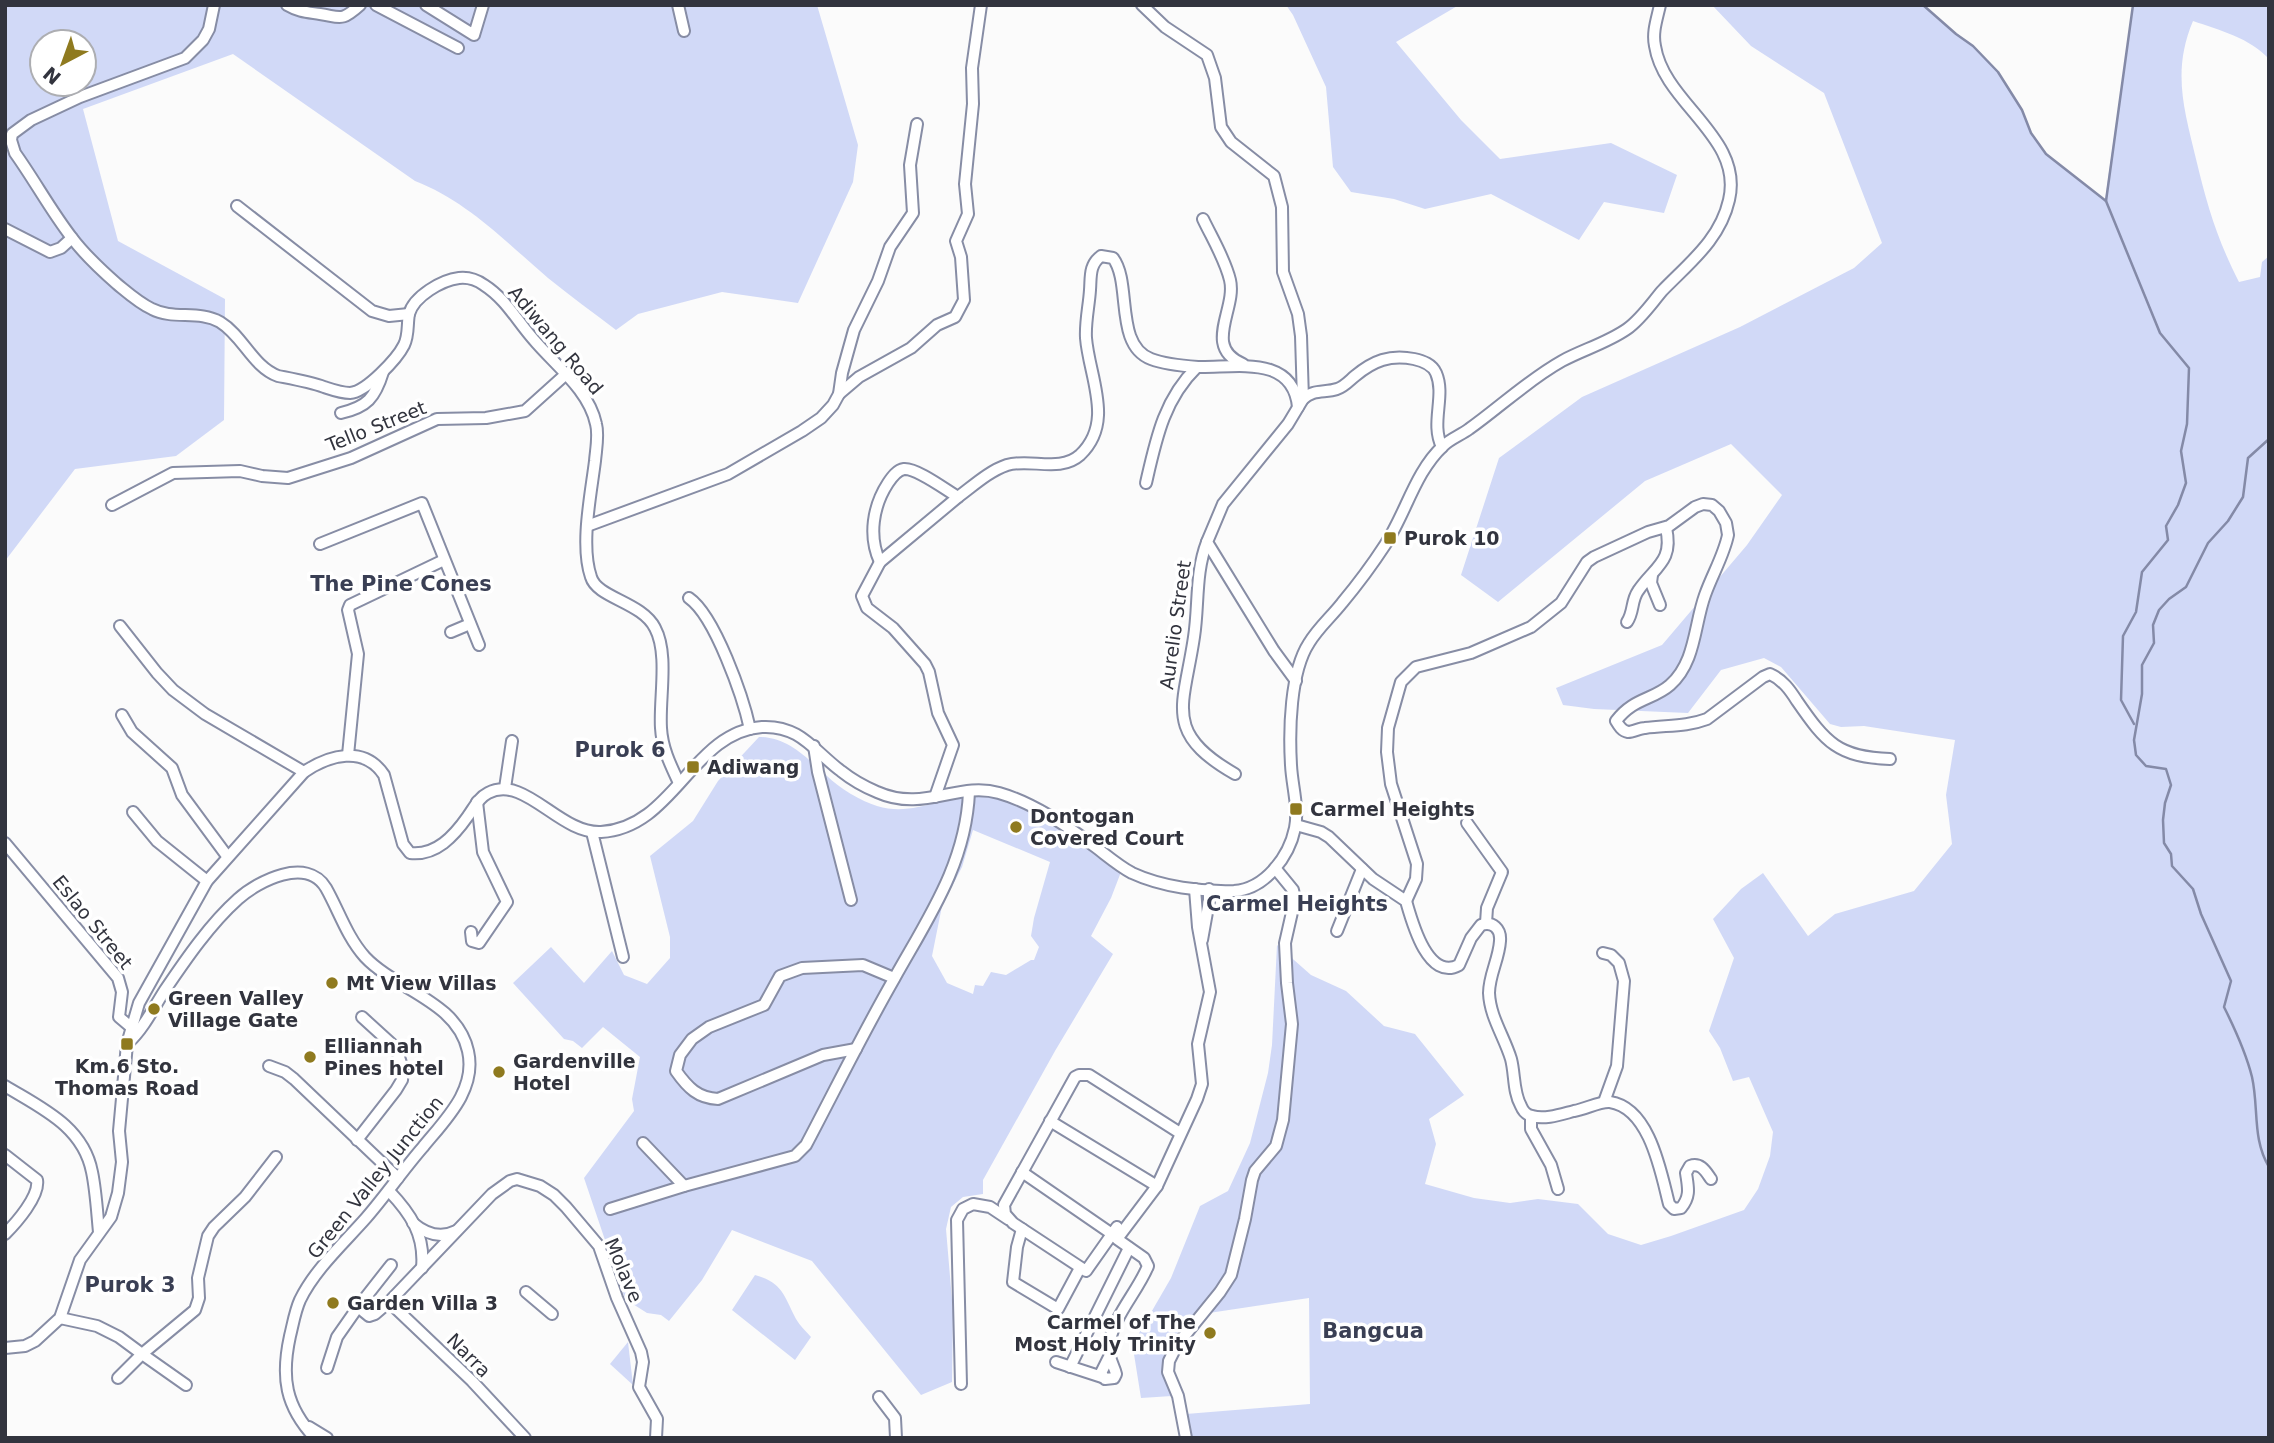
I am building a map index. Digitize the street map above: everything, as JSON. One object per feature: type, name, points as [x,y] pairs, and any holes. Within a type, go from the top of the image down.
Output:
[{"type":"street","points":[[214,5],[209,29],[203,40],[184,58],[60,106],[22,125],[12,134],[15,153],[72,238],[101,269],[152,309],[162,313],[211,317],[223,323],[269,373],[340,392],[353,393],[364,388],[404,345],[408,336],[409,314],[388,316],[372,311],[237,206]]},
{"type":"street","points":[[288,5],[298,11],[333,18],[346,16],[360,5]]},
{"type":"street","points":[[376,5],[458,48]]},
{"type":"street","points":[[426,5],[474,35],[484,5]]},
{"type":"street","points":[[678,5],[684,31]]},
{"type":"street","points":[[587,526],[728,474],[821,418],[839,394],[859,377],[911,348],[937,325],[955,317],[964,300],[961,257],[956,242],[968,214],[965,184],[973,104],[972,68],[981,5]]},
{"type":"street","points":[[1142,5],[1166,27],[1207,55],[1215,78],[1221,127],[1231,142],[1274,176],[1282,208],[1283,272],[1298,314],[1301,336],[1300,403]]},
{"type":"street","points":[[5,1348],[25,1346],[35,1341],[60,1318],[80,1260],[111,1217],[118,1193],[122,1162],[119,1131],[127,1044],[139,1003],[207,881],[304,772],[318,762],[348,755],[369,759],[377,766],[384,775],[403,844],[410,853],[420,854],[432,852],[466,820],[477,801],[488,793],[505,788],[520,792],[574,827],[592,832],[626,827],[648,816],[704,757],[728,739],[750,729],[784,729],[814,746],[841,772],[894,799],[920,801],[969,792],[995,791],[1021,801],[1082,837],[1130,872],[1161,883],[1195,889],[1246,890],[1258,885],[1275,868],[1292,838],[1296,825],[1290,764],[1296,681],[1304,650],[1390,538],[1426,467],[1442,447],[1548,369],[1627,329],[1701,253],[1718,228],[1731,195],[1731,178],[1720,146],[1671,85],[1659,65],[1654,43],[1660,5]]},
{"type":"street","points":[[839,394],[854,330],[878,281],[890,247],[913,213],[910,165],[916,124]]},
{"type":"street","points":[[1203,219],[1230,279],[1230,300],[1223,331],[1224,345],[1235,360],[1283,376],[1295,389],[1300,403]]},
{"type":"street","points":[[5,229],[50,253],[72,238]]},
{"type":"street","points":[[935,797],[953,745],[938,713],[925,664],[893,628],[864,605],[863,593],[880,562],[958,497],[998,468],[1033,462],[1054,465],[1072,461],[1082,453],[1090,440],[1099,408],[1088,352],[1086,321],[1091,270],[1101,256],[1113,258],[1119,267],[1128,325],[1137,348],[1150,359],[1197,367],[1246,365]]},
{"type":"street","name":"Adiwang Road","points":[[409,314],[419,299],[436,287],[461,277],[474,279],[507,304],[531,337],[581,392],[591,408],[597,426],[587,526],[592,580],[608,594],[637,609],[648,618],[657,632],[661,655],[661,729],[664,747],[679,783]]},
{"type":"street","points":[[1300,403],[1313,392],[1336,389],[1380,359],[1400,357],[1423,361],[1437,374],[1438,439],[1442,447]]},
{"type":"street","points":[[1146,483],[1159,430],[1172,396],[1197,367]]},
{"type":"street","points":[[341,413],[361,408],[377,389],[383,370]]},
{"type":"street","name":"Tello Street","points":[[112,505],[173,473],[240,471],[288,478],[351,458],[437,418],[486,418],[525,411],[565,375]]},
{"type":"street","name":"Aurelio Street","points":[[1235,774],[1212,761],[1199,749],[1191,739],[1184,721],[1182,698],[1194,638],[1198,573],[1223,503],[1288,424],[1300,403]]},
{"type":"street","points":[[880,562],[874,545],[873,525],[879,499],[895,474],[905,469],[916,472],[958,497]]},
{"type":"street","points":[[320,544],[422,503],[479,645]]},
{"type":"street","points":[[1406,901],[1416,879],[1417,864],[1391,784],[1387,752],[1388,728],[1401,681],[1416,667],[1471,653],[1531,627],[1561,603],[1587,562],[1602,552],[1648,532],[1666,528],[1695,507],[1712,505],[1724,517],[1728,535],[1706,593],[1695,640],[1682,669],[1665,688],[1623,712],[1616,721],[1622,729],[1630,732],[1707,719],[1770,674],[1786,686],[1812,723],[1840,750],[1849,754],[1890,759]]},
{"type":"street","points":[[1626,622],[1634,611],[1635,595],[1666,555],[1666,528]]},
{"type":"street","name":"Aurelio Street","points":[[1207,542],[1274,651],[1296,681]]},
{"type":"street","points":[[348,755],[358,654],[348,610],[350,605],[444,560]]},
{"type":"street","points":[[1652,575],[1651,583],[1660,605]]},
{"type":"street","points":[[689,598],[702,611],[736,678],[750,729]]},
{"type":"street","points":[[451,632],[470,624]]},
{"type":"street","points":[[121,626],[173,690],[205,714],[304,772]]},
{"type":"street","points":[[122,715],[132,732],[172,768],[182,795],[227,856]]},
{"type":"street","points":[[505,788],[512,741]]},
{"type":"street","points":[[814,746],[850,900]]},
{"type":"street","points":[[610,1209],[794,1156],[806,1145],[894,978],[922,932],[956,862],[968,813],[969,792]]},
{"type":"street","points":[[471,932],[472,941],[479,943],[507,902],[482,852],[477,801]]},
{"type":"street","points":[[133,812],[157,841],[207,881]]},
{"type":"street","points":[[1467,824],[1502,872],[1486,913],[1486,923]]},
{"type":"street","points":[[1296,825],[1321,832],[1362,870],[1406,901],[1412,923],[1426,952],[1433,961],[1446,968],[1459,965],[1474,932],[1486,923]]},
{"type":"street","points":[[592,832],[622,957]]},
{"type":"street","name":"Eslao Street","points":[[5,843],[118,978],[122,992],[119,1017],[132,1028]]},
{"type":"street","points":[[1186,1438],[1178,1396],[1168,1372],[1169,1361],[1177,1345],[1231,1275],[1253,1175],[1276,1146],[1283,1120],[1292,1024],[1285,943],[1295,899],[1293,890],[1275,868]]},
{"type":"street","points":[[1337,931],[1362,870]]},
{"type":"street","name":"Green Valley Junction","points":[[127,1044],[140,1030],[171,981],[209,931],[238,900],[273,878],[297,873],[311,875],[324,884],[347,931],[367,959],[445,1014],[463,1036],[468,1052],[468,1082],[458,1105],[315,1277],[300,1300],[286,1350],[285,1374],[292,1406],[315,1438]]},
{"type":"street","points":[[1056,1362],[1110,1379],[1115,1376],[1109,1347],[1118,1321],[1148,1266],[1144,1258],[1117,1239],[1155,1185],[1195,1105],[1202,1084],[1198,1044],[1210,992],[1201,946],[1195,889]]},
{"type":"street","points":[[1201,946],[1209,889]]},
{"type":"street","points":[[1486,923],[1495,927],[1500,935],[1500,947],[1489,989],[1492,1013],[1507,1048],[1520,1104],[1525,1112],[1531,1116],[1546,1117],[1586,1109],[1604,1102],[1612,1102],[1626,1109],[1643,1127],[1657,1157],[1669,1204],[1674,1209],[1681,1208],[1686,1201],[1689,1188],[1686,1173],[1690,1166],[1695,1164],[1703,1168],[1711,1179]]},
{"type":"street","points":[[1603,953],[1611,955],[1619,963],[1624,981],[1617,1066],[1604,1102]]},
{"type":"street","points":[[856,1049],[823,1055],[718,1099],[706,1098],[688,1088],[676,1071],[680,1055],[692,1039],[709,1027],[764,1005],[780,976],[802,968],[863,965],[894,978]]},
{"type":"street","points":[[357,1140],[396,1090],[402,1080],[403,1069],[396,1048],[362,1017]]},
{"type":"street","points":[[269,1066],[294,1079],[398,1178]]},
{"type":"street","points":[[1008,1219],[1004,1205],[1076,1077],[1089,1075],[1180,1133]]},
{"type":"street","points":[[5,1086],[63,1122],[82,1144],[92,1171],[99,1232]]},
{"type":"street","points":[[1531,1116],[1531,1129],[1552,1165],[1558,1189]]},
{"type":"street","points":[[1049,1121],[1155,1185]]},
{"type":"street","points":[[643,1143],[684,1186]]},
{"type":"street","points":[[5,1155],[37,1180],[38,1186],[29,1204],[5,1234]]},
{"type":"street","points":[[118,1378],[142,1354],[195,1310],[199,1298],[198,1278],[208,1236],[245,1197],[276,1157]]},
{"type":"street","points":[[1022,1172],[1112,1234]]},
{"type":"street","name":"Molave","points":[[422,1268],[492,1194],[510,1181],[517,1179],[540,1186],[554,1195],[599,1246],[617,1298],[641,1352],[643,1362],[639,1387],[657,1419],[656,1438]]},
{"type":"street","points":[[961,1384],[960,1281],[956,1239],[957,1220],[962,1209],[973,1203],[990,1207],[1086,1271],[1112,1234],[1155,1185]]},
{"type":"street","points":[[358,1307],[372,1316],[389,1303],[422,1268],[424,1248],[407,1210],[389,1191]]},
{"type":"street","points":[[412,1222],[427,1233],[439,1235],[451,1234],[461,1228]]},
{"type":"street","points":[[1022,1229],[1013,1282],[1058,1309],[1080,1268]]},
{"type":"street","points":[[1070,1367],[1129,1248]]},
{"type":"street","points":[[327,1368],[337,1337],[391,1265]]},
{"type":"street","points":[[526,1292],[552,1314]]},
{"type":"street","name":"Narra","points":[[389,1303],[472,1381],[525,1438]]},
{"type":"street","points":[[60,1318],[97,1326],[119,1337],[186,1385]]},
{"type":"street","points":[[879,1397],[895,1418],[896,1438]]},
{"type":"street","points":[[301,1422],[327,1438]]},
{"type":"shaded area","points":[[5,5],[817,5],[858,145],[853,182],[798,303],[722,292],[638,314],[616,330],[548,278],[469,211],[434,189],[415,181],[233,54],[83,109],[118,241],[225,299],[224,420],[176,456],[75,469],[5,561]]},
{"type":"shaded area","points":[[1286,5],[1459,5],[1396,42],[1461,120],[1500,159],[1611,143],[1677,175],[1664,213],[1604,202],[1579,240],[1491,194],[1425,209],[1394,199],[1351,192],[1333,167],[1326,87]]},
{"type":"shaded area","points":[[1712,5],[1923,5],[1973,46],[1998,72],[2022,110],[2031,133],[2046,154],[2105,200],[2133,5],[2269,5],[2269,59],[2243,40],[2193,21],[2183,57],[2182,90],[2204,192],[2239,282],[2260,277],[2262,262],[2269,256],[2269,1438],[1183,1438],[1172,1396],[1141,1398],[1133,1348],[1171,1278],[1200,1206],[1228,1191],[1250,1143],[1268,1073],[1272,1045],[1277,945],[1311,975],[1346,991],[1384,1026],[1415,1034],[1464,1095],[1429,1119],[1436,1144],[1425,1184],[1474,1198],[1510,1203],[1538,1199],[1578,1204],[1608,1234],[1641,1245],[1744,1210],[1758,1189],[1770,1156],[1773,1132],[1749,1077],[1733,1081],[1720,1048],[1709,1031],[1734,958],[1713,919],[1741,889],[1763,873],[1808,936],[1835,914],[1914,891],[1952,844],[1946,795],[1955,740],[1864,726],[1841,727],[1830,724],[1781,667],[1764,658],[1721,670],[1688,713],[1563,705],[1556,688],[1662,645],[1747,545],[1782,495],[1731,444],[1645,481],[1498,602],[1461,575],[1499,458],[1582,397],[1740,327],[1854,268],[1882,243],[1824,93],[1751,46]],"holes":[[[1309,1298],[1310,1404],[1186,1414],[1173,1369],[1178,1351],[1209,1313]]]},
{"type":"shaded area","points":[[759,737],[769,738],[796,750],[832,781],[877,806],[890,809],[915,808],[977,795],[1015,803],[1053,823],[1121,872],[1091,936],[1113,954],[983,1180],[983,1194],[963,1197],[951,1207],[946,1229],[953,1312],[952,1382],[921,1395],[812,1261],[732,1230],[702,1280],[669,1321],[661,1315],[647,1313],[625,1299],[584,1178],[634,1111],[632,1099],[640,1057],[603,1027],[582,1048],[573,1041],[564,1039],[513,983],[551,947],[584,983],[612,951],[624,975],[647,984],[670,958],[670,937],[650,856],[693,821],[718,781]],"holes":[[[973,830],[1050,862],[1031,936],[1039,947],[1034,960],[1006,975],[991,972],[983,986],[975,985],[973,994],[947,983],[932,956],[942,906],[962,867]]]},
{"type":"shaded area","points":[[755,1275],[777,1286],[798,1322],[811,1337],[795,1360],[732,1310]]},
{"type":"shaded area","points":[[628,1342],[633,1385],[610,1364]]},
{"type":"waterway","points":[[1923,5],[1973,46],[1998,72],[2022,110],[2031,133],[2046,154],[2106,201]]},
{"type":"waterway","points":[[2133,5],[2106,201],[2160,333],[2189,368],[2187,424],[2181,451],[2186,483],[2166,526],[2168,540],[2142,572],[2136,612],[2123,636],[2121,700],[2134,724]]},
{"type":"waterway","points":[[2269,439],[2248,458],[2243,497],[2228,521],[2208,543],[2186,587],[2159,610],[2153,625],[2154,643],[2142,665],[2142,694],[2134,740],[2136,755],[2146,766],[2166,769],[2171,785],[2165,803],[2164,843],[2171,854],[2172,866],[2193,889],[2201,914],[2231,981],[2224,1007],[2250,1068],[2260,1145],[2269,1167]]},
{"type":"place","name":"Purok 10","points":[[1390,538]]},
{"type":"place","name":"Adiwang","points":[[693,767]]},
{"type":"place","name":"Carmel Heights","points":[[1296,809]]},
{"type":"place","name":"Dontogan Covered Court","points":[[1016,827]]},
{"type":"place","name":"Mt View Villas","points":[[332,983]]},
{"type":"place","name":"Green Valley Village Gate","points":[[154,1009]]},
{"type":"place","name":"Km.6 Sto. Thomas Road","points":[[127,1044]]},
{"type":"place","name":"Elliannah Pines hotel","points":[[310,1057]]},
{"type":"place","name":"Gardenville Hotel","points":[[499,1072]]},
{"type":"place","name":"Garden Villa 3","points":[[333,1303]]},
{"type":"place","name":"Carmel of The Most Holy Trinity","points":[[1210,1333]]},
{"type":"district","name":"The Pine Cones","points":[[401,584]]},
{"type":"district","name":"Purok 6","points":[[620,750]]},
{"type":"district","name":"Carmel Heights","points":[[1297,904]]},
{"type":"district","name":"Purok 3","points":[[130,1285]]},
{"type":"district","name":"Bangcua","points":[[1373,1331]]}]
